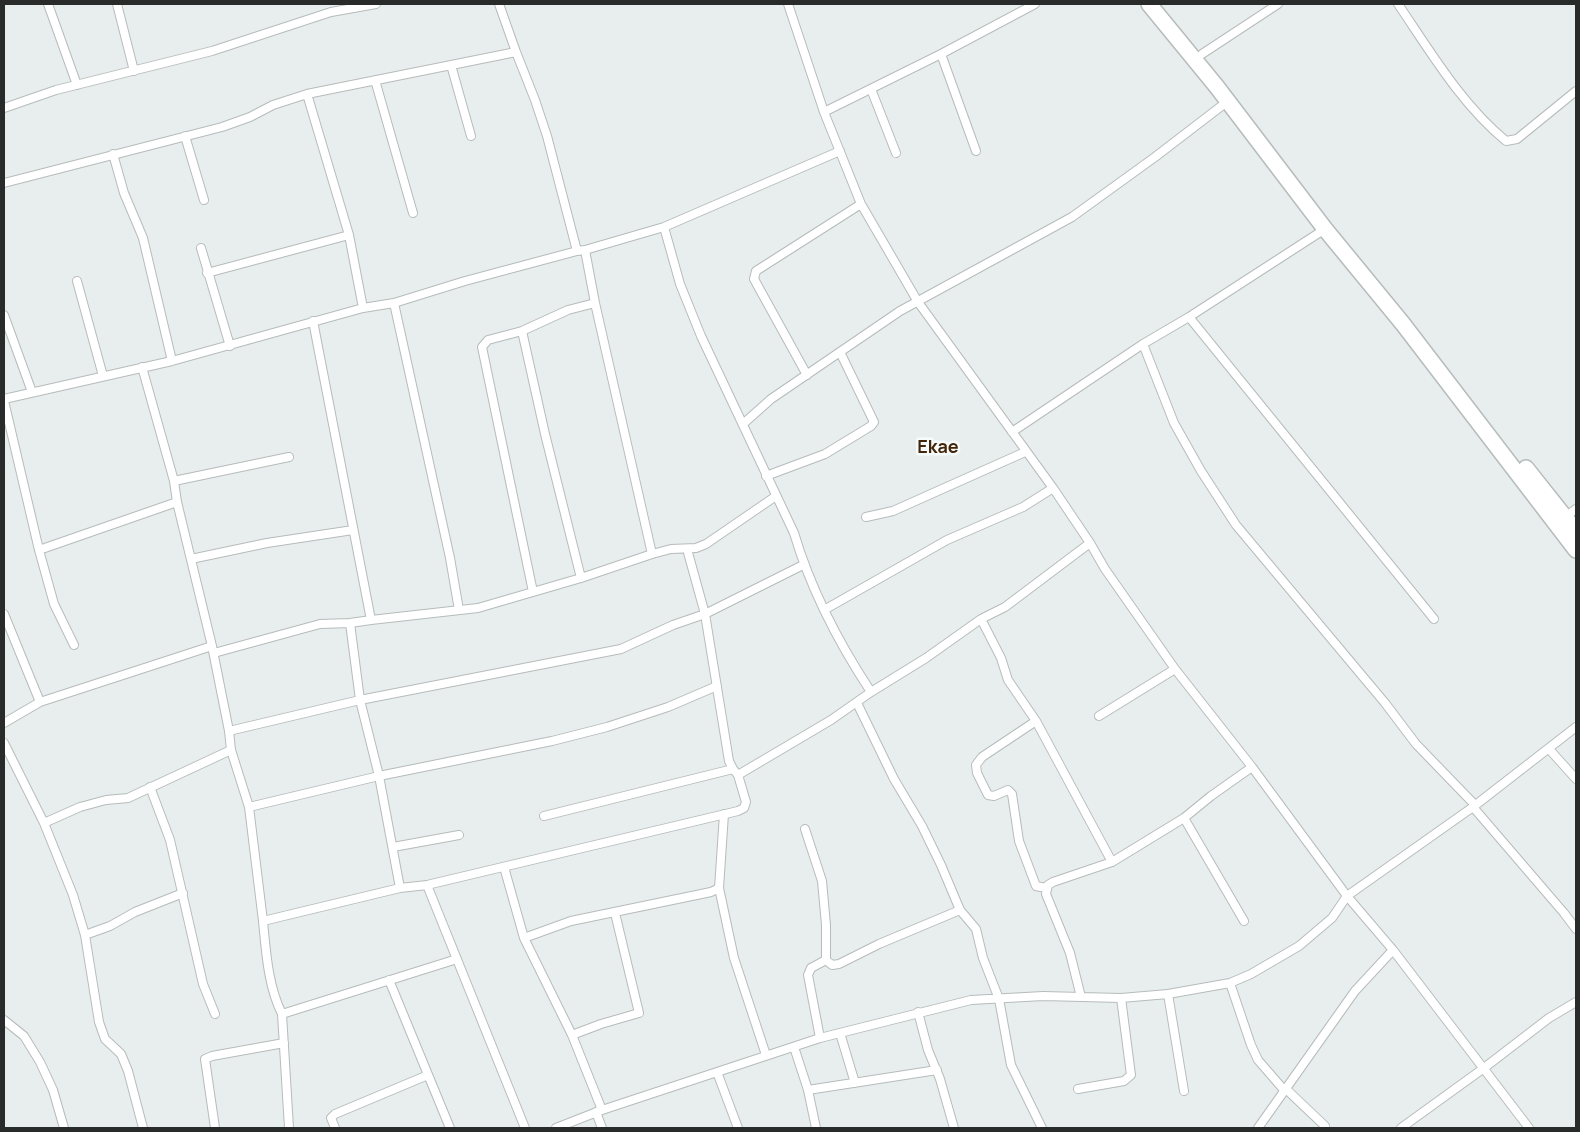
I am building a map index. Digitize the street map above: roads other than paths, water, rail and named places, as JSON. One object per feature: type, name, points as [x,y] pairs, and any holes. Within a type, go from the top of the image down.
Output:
[{"type":"highway","points":[[1149,4],[1228,101],[1325,229],[1403,324],[1576,550]]},
{"type":"highway","points":[[1162,4],[1480,412],[1571,513],[1576,531]]},
{"type":"street","points":[[48,4],[78,85]]},
{"type":"street","points":[[117,4],[134,71]]},
{"type":"street","points":[[4,108],[56,90],[212,51],[331,12],[376,4]]},
{"type":"street","points":[[499,4],[536,100],[577,251]]},
{"type":"street","points":[[788,4],[824,112],[861,204],[918,302],[1053,488],[1090,543],[1105,570],[1175,669],[1252,767],[1347,896],[1393,950],[1529,1128]]},
{"type":"street","points":[[824,112],[1035,4]]},
{"type":"street","points":[[1202,54],[1278,4]]},
{"type":"street","points":[[1398,4],[1458,90],[1506,141],[1517,139],[1576,91]]},
{"type":"street","points":[[4,183],[222,127],[250,117],[274,105],[307,94],[516,52]]},
{"type":"street","points":[[940,54],[976,151]]},
{"type":"street","points":[[451,66],[470,136]]},
{"type":"street","points":[[376,80],[412,214]]},
{"type":"street","points":[[871,89],[896,153]]},
{"type":"street","points":[[307,94],[349,235],[363,308]]},
{"type":"street","points":[[743,424],[771,399],[900,311],[1072,216],[1155,157],[1228,101]]},
{"type":"street","points":[[185,136],[204,200]]},
{"type":"street","points":[[74,645],[54,604],[39,550],[4,400],[230,346],[363,308],[394,303],[464,281],[586,250],[664,227],[840,151]]},
{"type":"street","points":[[113,154],[124,193],[143,238],[172,360]]},
{"type":"street","points":[[807,375],[754,279],[754,274],[861,204]]},
{"type":"street","points":[[664,227],[680,284],[701,336],[794,534],[803,565],[833,629],[848,658],[871,692]]},
{"type":"street","points":[[1012,432],[1143,344],[1189,317],[1325,229]]},
{"type":"street","points":[[207,273],[349,235]]},
{"type":"street","points":[[201,248],[230,346]]},
{"type":"street","points":[[586,250],[595,303],[652,554]]},
{"type":"street","points":[[77,281],[102,376]]},
{"type":"street","points":[[394,303],[450,558],[459,610]]},
{"type":"street","points":[[533,592],[482,347],[488,340],[522,332],[568,310],[595,303]]},
{"type":"street","points":[[4,315],[32,392]]},
{"type":"street","points":[[1189,317],[1434,619]]},
{"type":"street","points":[[313,322],[371,620]]},
{"type":"street","points":[[522,332],[581,578]]},
{"type":"street","points":[[1143,344],[1174,423],[1201,471],[1236,525],[1284,585],[1385,702],[1416,744],[1474,806],[1576,929]]},
{"type":"street","points":[[766,476],[825,454],[872,426],[874,422],[840,352]]},
{"type":"street","points":[[142,367],[174,480],[177,502],[213,649],[231,750],[249,808],[267,955],[275,1000],[282,1014],[289,1128]]},
{"type":"street","points":[[866,517],[893,511],[1026,452]]},
{"type":"street","points":[[174,480],[289,457]]},
{"type":"street","points":[[824,610],[947,540],[1023,507],[1053,488]]},
{"type":"street","points":[[4,723],[40,702],[213,649],[320,624],[350,623],[478,608],[581,578],[652,554],[671,549],[696,548],[706,544],[776,496]]},
{"type":"street","points":[[39,550],[177,502]]},
{"type":"street","points":[[191,560],[267,543],[352,530]]},
{"type":"street","points":[[544,816],[735,772],[832,720],[981,619],[1005,607],[1090,543]]},
{"type":"street","points":[[263,922],[400,888],[427,885],[504,867],[744,808],[746,802],[729,761],[705,614],[687,549]]},
{"type":"street","points":[[229,731],[360,700],[622,649],[673,625],[705,614],[803,565]]},
{"type":"street","points":[[4,614],[40,702]]},
{"type":"street","points":[[981,619],[1001,658],[1008,680],[1036,721],[1112,862]]},
{"type":"street","points":[[350,623],[360,700],[379,776],[400,888]]},
{"type":"street","points":[[1099,716],[1175,669]]},
{"type":"street","points":[[249,808],[379,776],[607,728],[668,707],[717,686]]},
{"type":"street","points":[[857,703],[894,778],[937,858],[960,910],[976,929],[983,958],[999,999],[1011,1065],[1042,1128]]},
{"type":"street","points":[[1036,721],[982,757],[976,765],[977,773],[988,795],[994,796],[1008,790],[1012,794],[1019,841],[1032,878],[1036,886],[1046,888]]},
{"type":"street","points":[[556,1128],[599,1111],[820,1038],[972,1000],[1043,996],[1121,998],[1168,994],[1230,983],[1251,974],[1299,946],[1332,918],[1347,896],[1474,806],[1576,727]]},
{"type":"street","points":[[4,743],[44,823],[73,895],[84,935],[99,1022],[105,1039],[121,1054],[128,1071],[143,1128]]},
{"type":"street","points":[[1549,749],[1576,779]]},
{"type":"street","points":[[44,823],[80,807],[106,800],[128,798],[231,750]]},
{"type":"street","points":[[1081,997],[1070,953],[1046,894],[1046,888],[1053,882],[1112,862],[1184,818],[1252,767]]},
{"type":"street","points":[[150,787],[170,840],[203,984],[215,1014]]},
{"type":"street","points":[[724,814],[719,888],[734,958],[766,1055]]},
{"type":"street","points":[[1184,818],[1244,921]]},
{"type":"street","points":[[805,829],[822,880],[826,925],[826,960]]},
{"type":"street","points":[[392,847],[459,835]]},
{"type":"street","points":[[504,867],[524,938],[572,1035],[599,1111],[602,1128]]},
{"type":"street","points":[[427,885],[525,1128]]},
{"type":"street","points":[[524,938],[571,921],[711,892],[719,888]]},
{"type":"street","points":[[84,935],[110,926],[135,912],[183,893]]},
{"type":"street","points":[[826,960],[832,965],[840,964],[879,944],[960,910]]},
{"type":"street","points":[[572,1035],[639,1013],[615,913]]},
{"type":"street","points":[[1258,1128],[1355,991],[1393,950]]},
{"type":"street","points":[[282,1014],[458,959]]},
{"type":"street","points":[[820,1038],[808,975],[810,968],[826,960]]},
{"type":"street","points":[[389,980],[450,1128]]},
{"type":"street","points":[[1230,983],[1258,1060],[1284,1089],[1325,1126]]},
{"type":"street","points":[[1168,994],[1184,1091]]},
{"type":"street","points":[[1078,1089],[1124,1081],[1131,1075],[1121,998]]},
{"type":"street","points":[[1400,1128],[1484,1068],[1549,1018],[1576,1002]]},
{"type":"street","points":[[918,1012],[928,1050],[937,1070],[954,1128]]},
{"type":"street","points":[[4,1020],[24,1036],[40,1062],[53,1090],[64,1128]]},
{"type":"street","points":[[840,1032],[855,1082]]},
{"type":"street","points":[[215,1128],[205,1059],[212,1056],[284,1043]]},
{"type":"street","points":[[794,1047],[808,1090],[816,1128]]},
{"type":"street","points":[[808,1090],[937,1070]]},
{"type":"street","points":[[717,1072],[738,1128]]},
{"type":"street","points":[[334,1128],[331,1118],[335,1114],[428,1075]]},
{"type":"district","name":"Ekae","points":[[938,448]]}]
